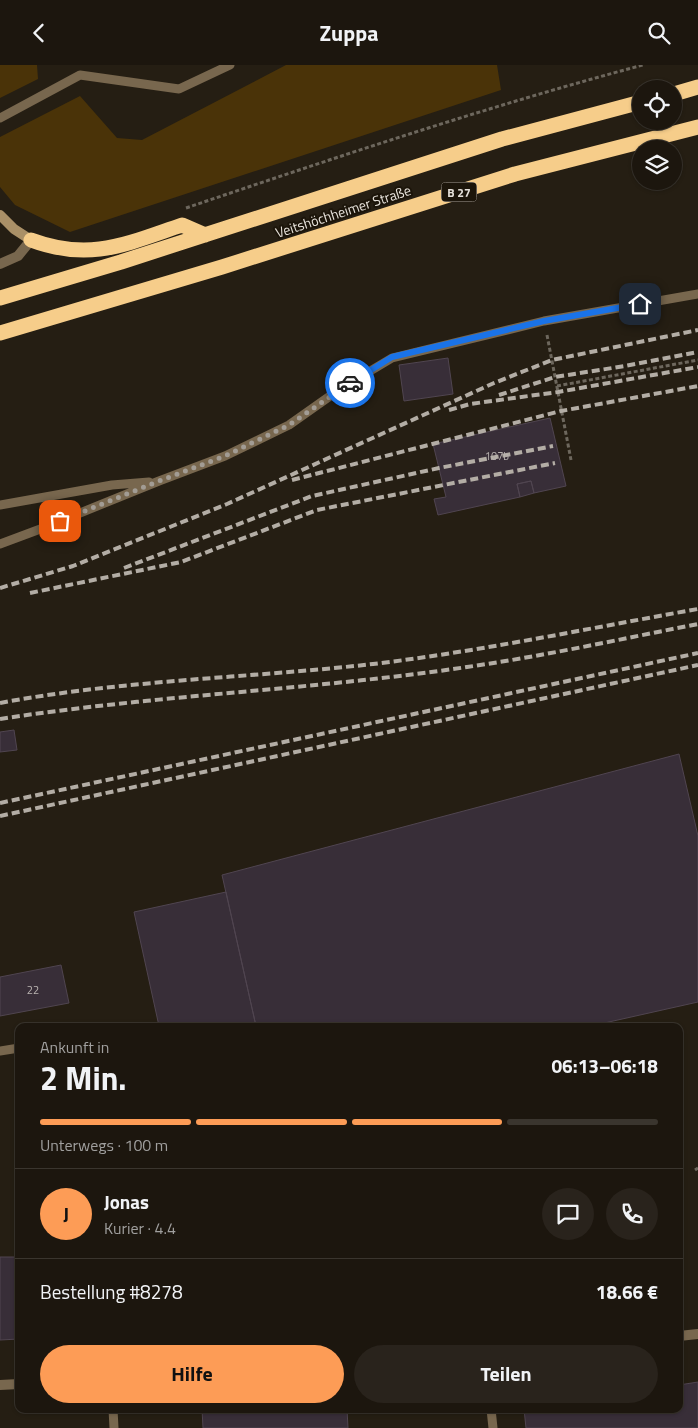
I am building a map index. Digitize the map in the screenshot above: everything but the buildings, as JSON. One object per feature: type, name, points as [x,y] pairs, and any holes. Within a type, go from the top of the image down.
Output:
[{"type":"highway","points":[[682,92],[698,87]]},
{"type":"highway","name":"Veitshöchheimer Straße","points":[[0,298],[206,235],[502,139],[632,104]]},
{"type":"highway","name":"Veitshöchheimer Straße","points":[[0,333],[222,267],[515,174],[698,127]]},
{"type":"highway","points":[[31,240],[60,249],[83,251],[113,248],[182,225],[206,235]]},
{"type":"street","points":[[0,215],[14,229],[31,240],[18,256],[0,264]]},
{"type":"street","points":[[683,1336],[698,1334]]},
{"type":"street","points":[[0,1385],[15,1384]]},
{"type":"lane","points":[[0,118],[80,75],[179,89],[230,65]]},
{"type":"lane","points":[[0,544],[225,456],[289,425],[340,389],[392,357],[544,321],[698,294]]},
{"type":"lane","points":[[0,505],[112,485],[159,481]]},
{"type":"lane","points":[[0,1051],[15,1049]]},
{"type":"lane","points":[[113,1413],[114,1428]]},
{"type":"lane","points":[[491,1413],[493,1428]]},
{"type":"path","points":[[252,185],[579,82],[643,65]]},
{"type":"path","points":[[544,321],[570,460]]},
{"type":"path","points":[[557,386],[698,360]]},
{"type":"shaded area","points":[[0,65],[37,65],[38,79],[0,98]]},
{"type":"shaded area","points":[[286,65],[497,65],[501,90],[70,232],[15,205],[0,187],[0,137],[80,96],[117,138],[142,140]]},
{"type":"railway","points":[[0,588],[73,566],[227,504],[494,383],[552,360],[698,330]]},
{"type":"railway","points":[[499,395],[555,377],[698,352]]},
{"type":"railway","points":[[449,410],[470,404],[558,392],[698,367]]},
{"type":"railway","points":[[292,480],[561,411],[698,386]]},
{"type":"railway","points":[[124,568],[312,496],[439,468],[553,446]]},
{"type":"railway","points":[[30,593],[181,562],[317,510],[555,463]]},
{"type":"railway","points":[[0,703],[46,695],[139,684],[326,669],[414,659],[698,609]]},
{"type":"railway","points":[[0,719],[117,704],[409,675],[554,653],[698,624]]},
{"type":"railway","points":[[0,803],[698,653]]},
{"type":"railway","points":[[0,816],[698,665]]},
{"type":"way so far","points":[[60,521],[225,456],[289,425],[350,383]]},
{"type":"route","points":[[350,383],[392,357],[544,321],[640,304]]}]
